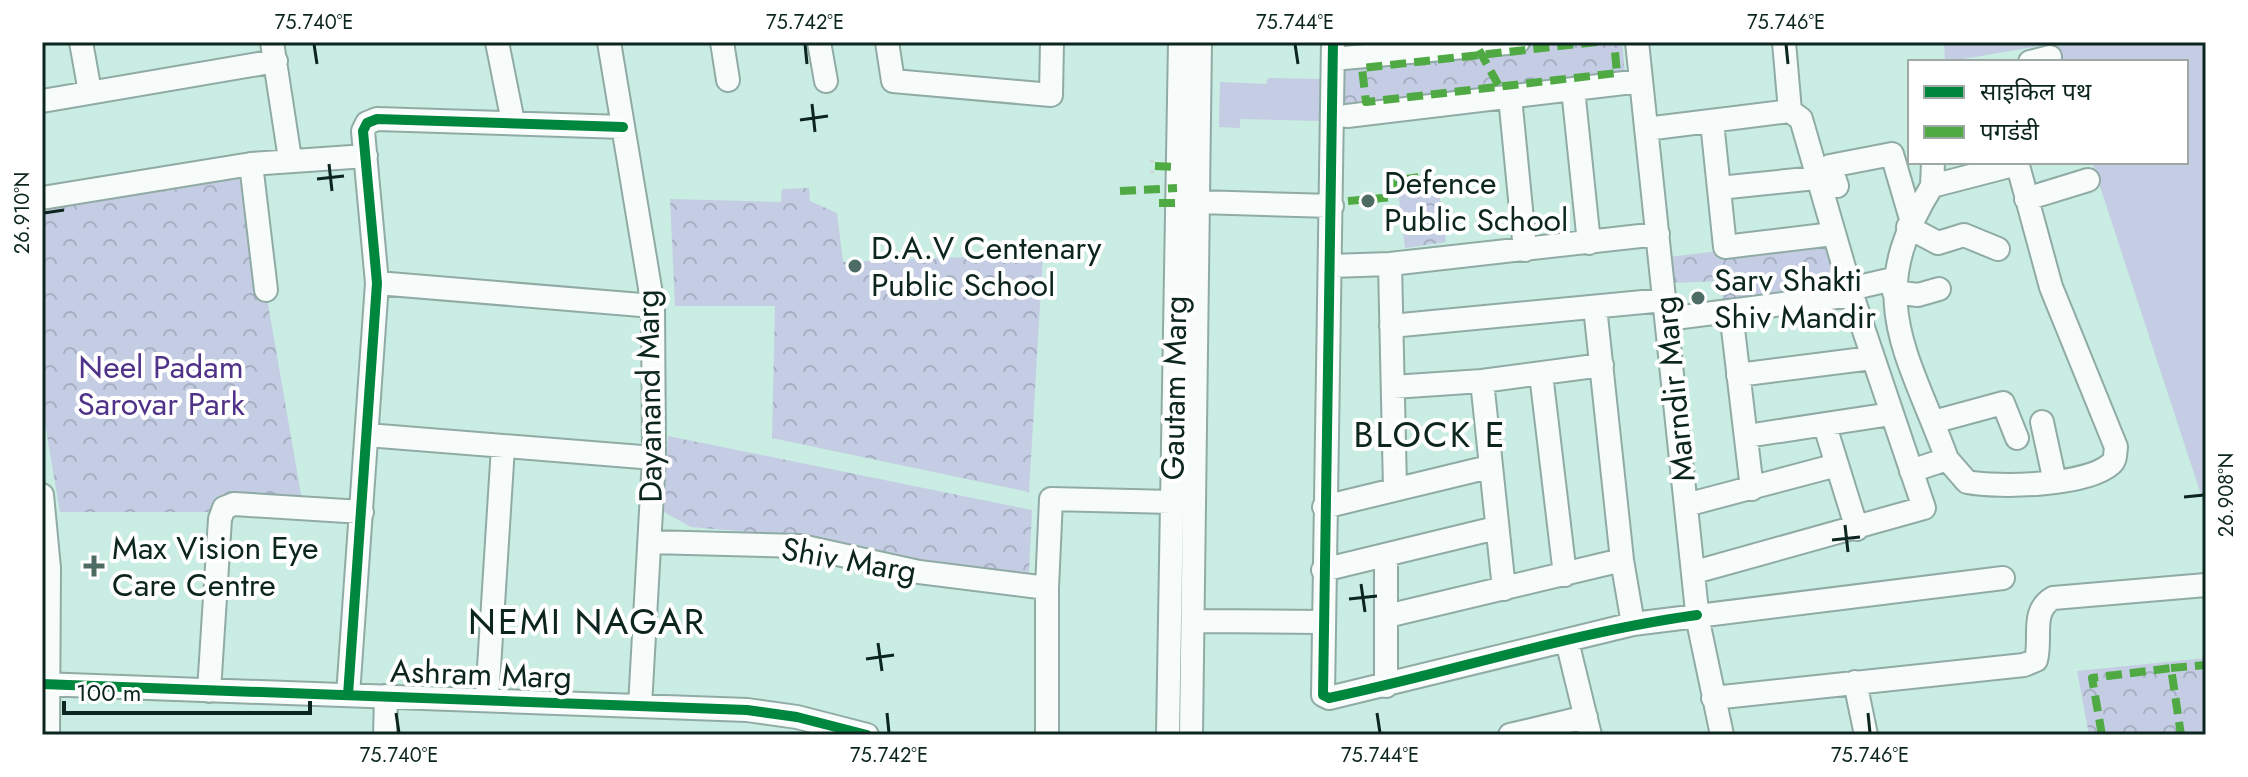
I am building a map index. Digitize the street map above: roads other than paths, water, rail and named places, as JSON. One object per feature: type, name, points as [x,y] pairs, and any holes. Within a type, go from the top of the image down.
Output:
[{"type":"street","points":[[81,42],[90,92]]},
{"type":"street","points":[[497,42],[513,122]]},
{"type":"street","name":"Dayanand Marg","points":[[609,42],[653,306],[654,458],[640,706]]},
{"type":"street","points":[[722,42],[728,80]]},
{"type":"street","points":[[819,42],[826,81]]},
{"type":"street","points":[[887,42],[893,81],[1051,95],[1052,42]]},
{"type":"street","name":"Gautam Marg","points":[[1168,735],[1180,42]]},
{"type":"street","name":"Gautam Marg","points":[[1191,735],[1200,42]]},
{"type":"street","points":[[1518,42],[1333,50],[1337,203],[1331,266],[1324,507],[1323,695],[1329,698],[1386,686],[1633,624],[2003,578]]},
{"type":"street","name":"Marndir Marg","points":[[1637,42],[1695,572],[1697,615],[1722,735]]},
{"type":"street","points":[[1784,42],[1790,111]]},
{"type":"street","points":[[42,101],[274,52],[290,159]]},
{"type":"street","points":[[1347,116],[1641,81]]},
{"type":"street","points":[[1573,89],[1589,243]]},
{"type":"street","points":[[1510,97],[1525,250]]},
{"type":"street","points":[[1646,129],[1790,111],[1801,119],[1827,182],[1833,234],[1924,508],[1695,572]]},
{"type":"street","points":[[348,695],[377,283],[363,131],[367,123],[377,119],[623,127]]},
{"type":"street","points":[[1712,122],[1725,247],[1833,234]]},
{"type":"street","points":[[1827,182],[1830,166],[1892,154],[1910,223],[1938,243],[1964,235],[1998,249]]},
{"type":"street","points":[[42,198],[251,164],[366,156]]},
{"type":"street","points":[[251,164],[266,290]]},
{"type":"street","points":[[1933,164],[1932,186],[1910,223],[1894,286],[1902,345],[1947,459],[1967,482],[2032,486],[2110,465],[2116,447],[2051,287],[2017,164]]},
{"type":"street","points":[[1932,186],[2013,164]]},
{"type":"street","points":[[2026,199],[2088,180]]},
{"type":"street","points":[[1719,188],[1827,182]]},
{"type":"street","points":[[1199,202],[1337,203]]},
{"type":"street","points":[[1331,266],[1390,264],[1658,234]]},
{"type":"street","points":[[1390,264],[1395,489]]},
{"type":"street","points":[[377,283],[653,306]]},
{"type":"street","points":[[1391,326],[1595,307],[1731,312],[1894,286],[1918,295],[1939,289]]},
{"type":"street","points":[[1595,307],[1622,560],[1633,624]]},
{"type":"street","points":[[1731,312],[1752,489]]},
{"type":"street","points":[[1738,375],[1872,358]]},
{"type":"street","points":[[1393,387],[1482,381],[1602,365]]},
{"type":"street","points":[[1541,374],[1565,575]]},
{"type":"street","points":[[1482,381],[1504,589]]},
{"type":"street","points":[[1933,422],[2003,403],[2017,438]]},
{"type":"street","points":[[1747,436],[1891,414]]},
{"type":"street","points":[[2042,422],[2055,482]]},
{"type":"street","points":[[1825,426],[1857,529]]},
{"type":"street","points":[[367,435],[654,458]]},
{"type":"street","points":[[487,699],[503,447]]},
{"type":"street","points":[[1911,471],[1947,459]]},
{"type":"street","points":[[1686,505],[1837,465]]},
{"type":"street","points":[[1324,507],[1489,467]]},
{"type":"street","points":[[42,495],[48,735]]},
{"type":"street","points":[[1047,735],[1047,588],[1051,499],[1172,502]]},
{"type":"street","points":[[209,691],[220,519],[224,508],[234,504],[362,512]]},
{"type":"street","points":[[1323,570],[1496,528]]},
{"type":"street","name":"Shiv Marg","points":[[650,542],[801,546],[919,572],[1047,588]]},
{"type":"street","points":[[1386,556],[1386,686]]},
{"type":"street","points":[[1387,616],[1622,560]]},
{"type":"street","points":[[1713,698],[2024,665],[2036,660],[2038,616],[2043,604],[2053,598],[2206,585]]},
{"type":"street","points":[[1193,621],[1321,622]]},
{"type":"street","points":[[1510,735],[1588,726],[1567,641]]},
{"type":"street","points":[[1855,682],[1866,735]]},
{"type":"street","name":"Ashram Marg","points":[[46,684],[747,710],[797,717],[867,735]]},
{"type":"street","points":[[385,735],[386,696]]},
{"type":"place","name":"Defence Public School","points":[[1368,201]]},
{"type":"place","name":"D.A.V Centenary Public School","points":[[855,266]]},
{"type":"place","name":"Sarv Shakti Shiv Mandir","points":[[1698,298]]},
{"type":"place","name":"Max Vision Eye Care Centre","points":[[94,566]]},
{"type":"district","name":"BLOCK E","points":[[1430,434]]},
{"type":"district","name":"NEMI NAGAR","points":[[587,621]]},
{"type":"park label","name":"Neel Padam Sarovar Park","points":[[161,386]]}]
